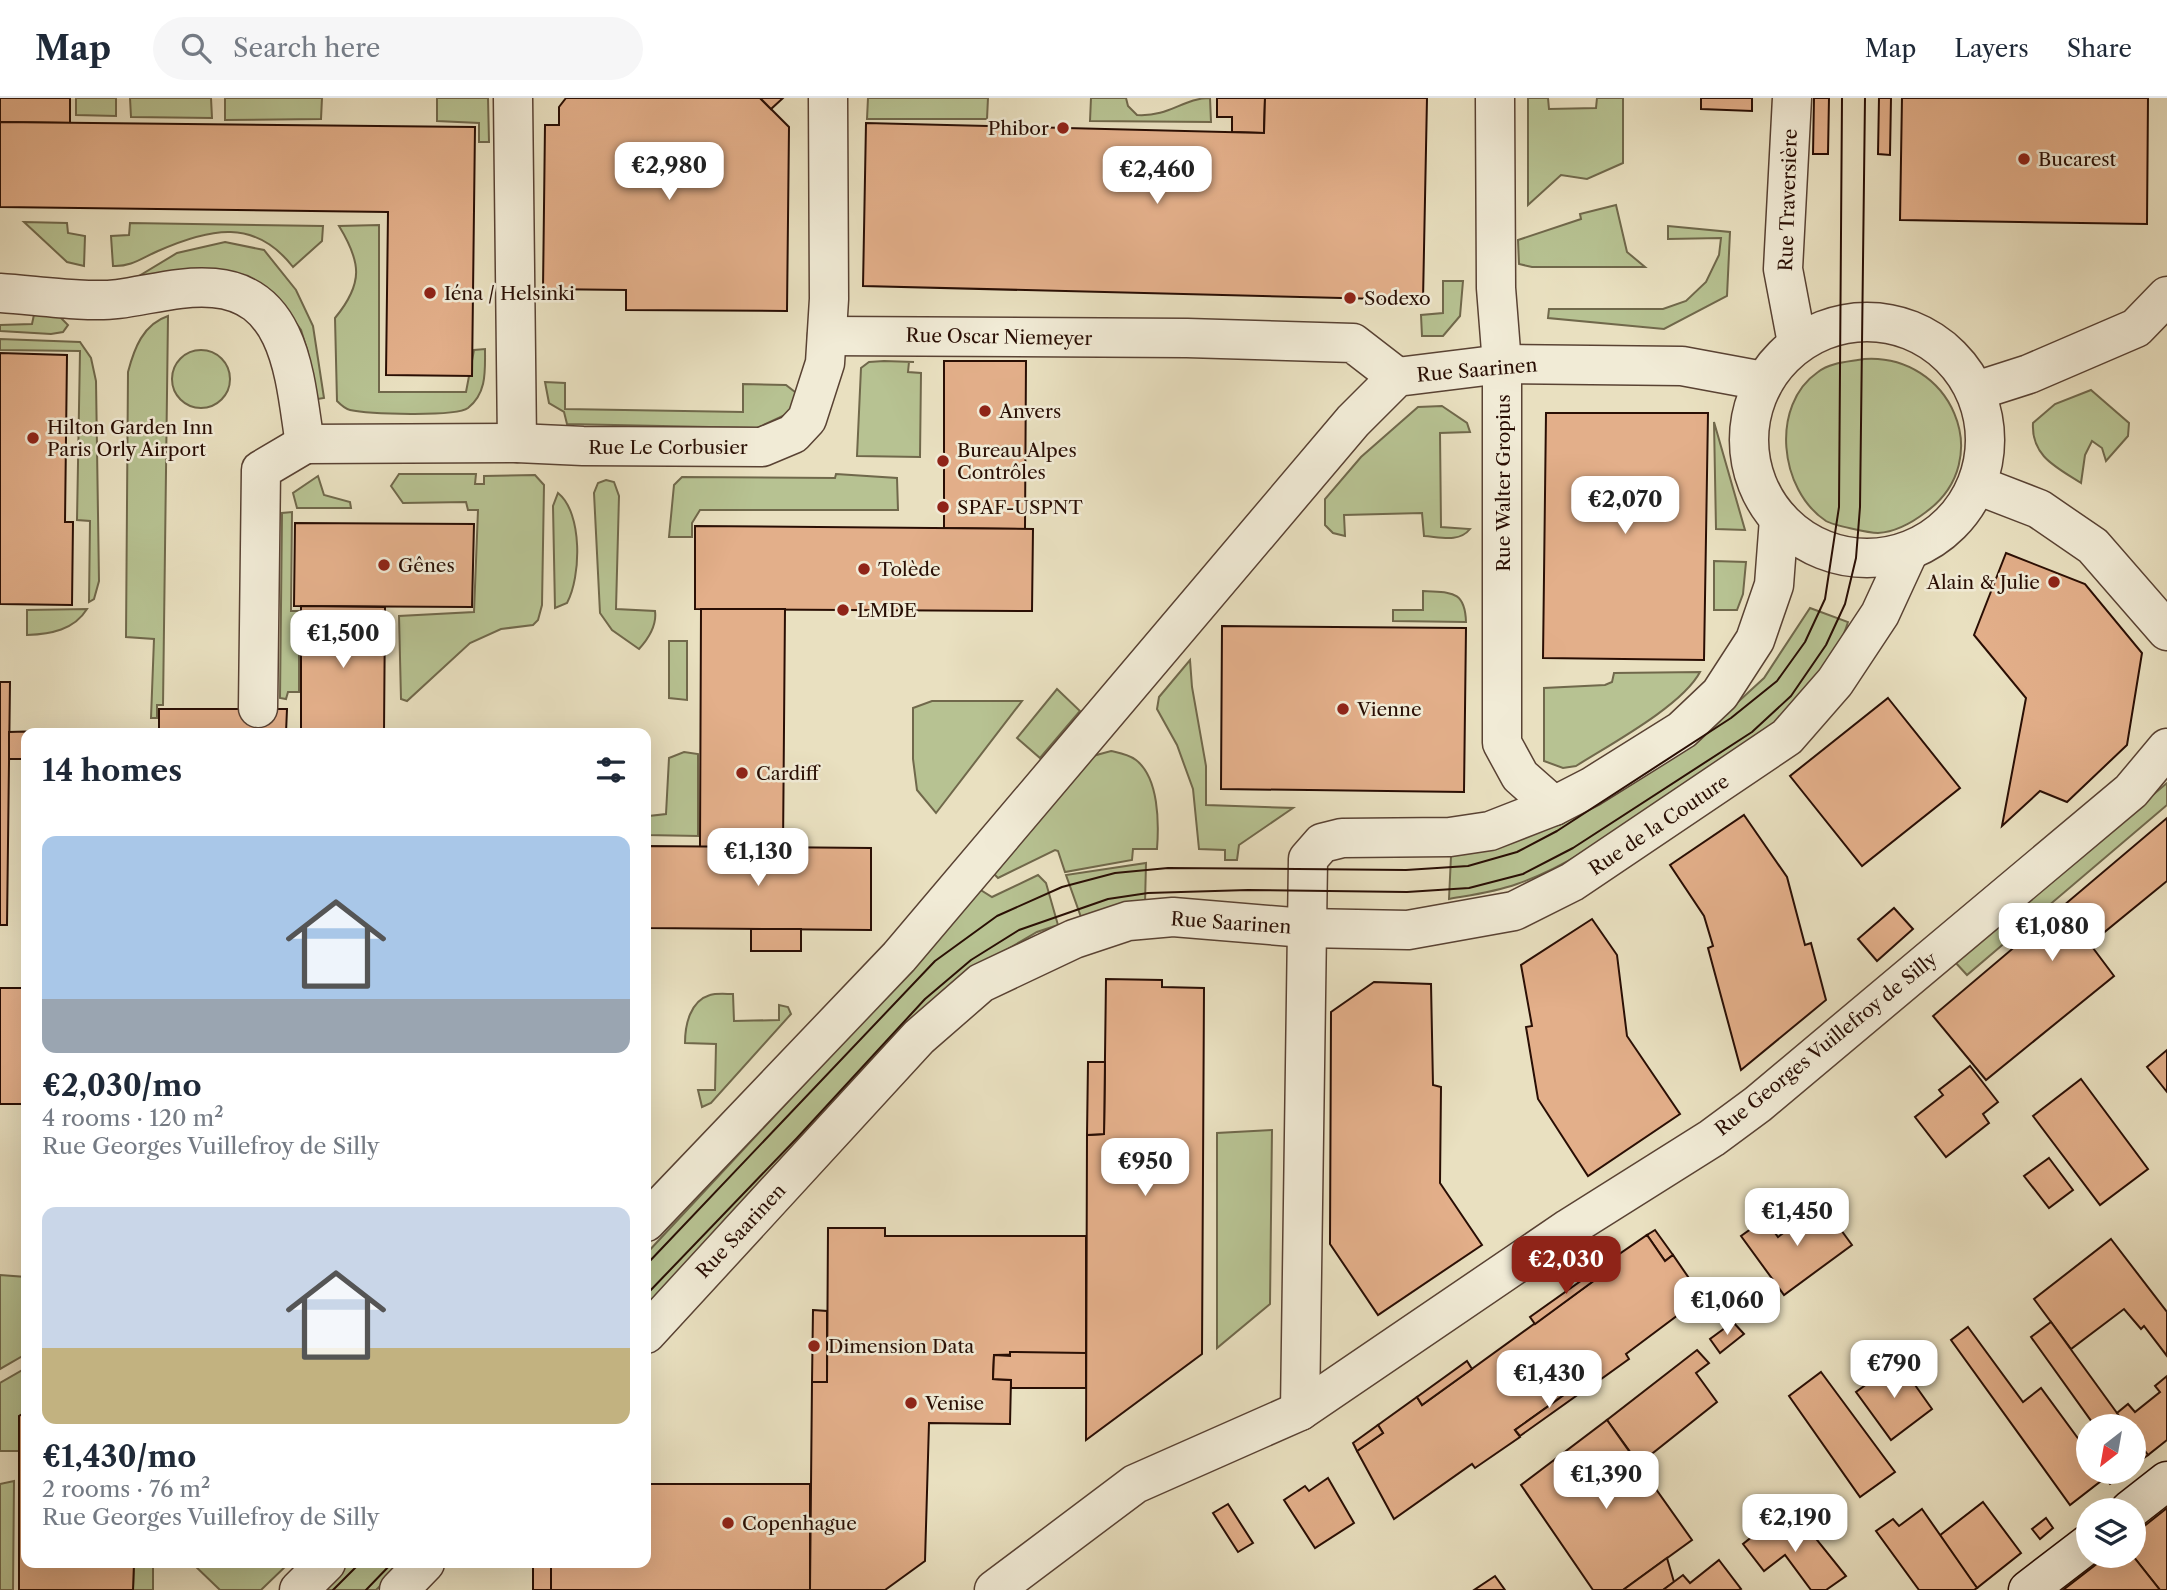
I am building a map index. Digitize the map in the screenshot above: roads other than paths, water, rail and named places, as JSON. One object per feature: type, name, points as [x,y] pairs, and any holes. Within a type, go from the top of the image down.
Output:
[{"type":"street","points":[[513,98],[517,443]]},
{"type":"street","points":[[827,336],[828,98]]},
{"type":"street","name":"Rue Walter Gropius","points":[[1495,98],[1496,288],[1502,364],[1503,743],[1520,776],[1554,806]]},
{"type":"street","name":"Rue Traversière","points":[[1792,98],[1783,269],[1797,343]]},
{"type":"street","points":[[0,293],[114,300],[214,288],[244,295],[266,313],[285,339],[305,444],[261,470],[258,708]]},
{"type":"street","points":[[1976,391],[2029,374],[2136,328],[2167,296]]},
{"type":"street","points":[[1862,322],[1895,325],[1929,338],[1956,361],[1976,391],[1985,422],[1985,454],[1977,485],[1961,513],[1938,536],[1909,551],[1882,558],[1856,558],[1832,553],[1803,540],[1779,520],[1759,488],[1749,453],[1751,416],[1763,382],[1782,356],[1797,343],[1839,324],[1862,322]]},
{"type":"street","name":"Rue Le Corbusier","points":[[305,444],[517,443],[762,447],[793,434],[807,419],[825,363],[827,336]]},
{"type":"street","name":"Rue Oscar Niemeyer","points":[[827,336],[1187,338],[1353,343],[1397,377]]},
{"type":"street","name":"Rue Saarinen","points":[[651,1217],[899,957],[1353,421],[1397,377],[1502,364],[1682,366],[1763,382]]},
{"type":"street","points":[[1977,485],[2039,509],[2094,546],[2167,631]]},
{"type":"street","name":"Rue Saarinen","points":[[651,1329],[919,1037],[981,983],[1074,939],[1128,921],[1173,917],[1305,928],[1308,859],[1322,843],[1342,838],[1450,837],[1490,831],[1554,806],[1591,787],[1682,730],[1720,694],[1755,640],[1774,585],[1779,520]]},
{"type":"street","name":"Rue de la Couture","points":[[1305,928],[1408,930],[1457,923],[1514,911],[1573,882],[1787,737],[1835,682],[1872,625],[1909,551]]},
{"type":"street","name":"Rue Georges Vuillefroy de Silly","points":[[994,1590],[1135,1484],[1300,1411],[1570,1228],[1689,1153],[1758,1104],[2131,791],[2167,748]]},
{"type":"street","points":[[1300,1411],[1305,928]]},
{"type":"street","points":[[2145,1498],[2167,1481]]},
{"type":"street","points":[[2028,1590],[2076,1553]]},
{"type":"street","points":[[299,1590],[321,1568]]},
{"type":"street","points":[[399,1590],[420,1568]]},
{"type":"tram line","points":[[651,1260],[935,961],[997,916],[1062,887],[1115,873],[1168,868],[1406,870],[1468,866],[1517,852],[1557,831],[1731,718],[1777,681],[1805,642],[1825,599],[1839,507],[1842,98]]},
{"type":"tram line","points":[[651,1290],[797,1138],[925,999],[971,960],[1019,930],[1108,899],[1148,893],[1248,890],[1407,892],[1469,888],[1523,874],[1573,848],[1752,732],[1791,696],[1826,645],[1845,604],[1856,558],[1860,507],[1865,98]]},
{"type":"tram line","points":[[333,1590],[355,1568]]},
{"type":"tram line","points":[[366,1590],[387,1568]]},
{"type":"place","name":"Phibor","points":[[1063,128]]},
{"type":"place","name":"Bucarest","points":[[2024,159]]},
{"type":"place","name":"Iéna / Helsinki","points":[[430,293]]},
{"type":"place","name":"Sodexo","points":[[1350,298]]},
{"type":"place","name":"Anvers","points":[[985,411]]},
{"type":"place","name":"Hilton Garden Inn Paris Orly Airport","points":[[33,438]]},
{"type":"place","name":"Bureau Alpes Contrôles","points":[[943,461]]},
{"type":"place","name":"SPAF-USPNT","points":[[943,507]]},
{"type":"place","name":"Gênes","points":[[384,565]]},
{"type":"place","name":"Tolède","points":[[864,569]]},
{"type":"place","name":"Alain & Julie","points":[[2054,582]]},
{"type":"place","name":"LMDE","points":[[843,610]]},
{"type":"place","name":"Vienne","points":[[1343,709]]},
{"type":"place","name":"Cardiff","points":[[742,773]]},
{"type":"place","name":"Dimension Data","points":[[814,1346]]},
{"type":"place","name":"Venise","points":[[911,1403]]},
{"type":"place","name":"Copenhague","points":[[728,1523]]}]
